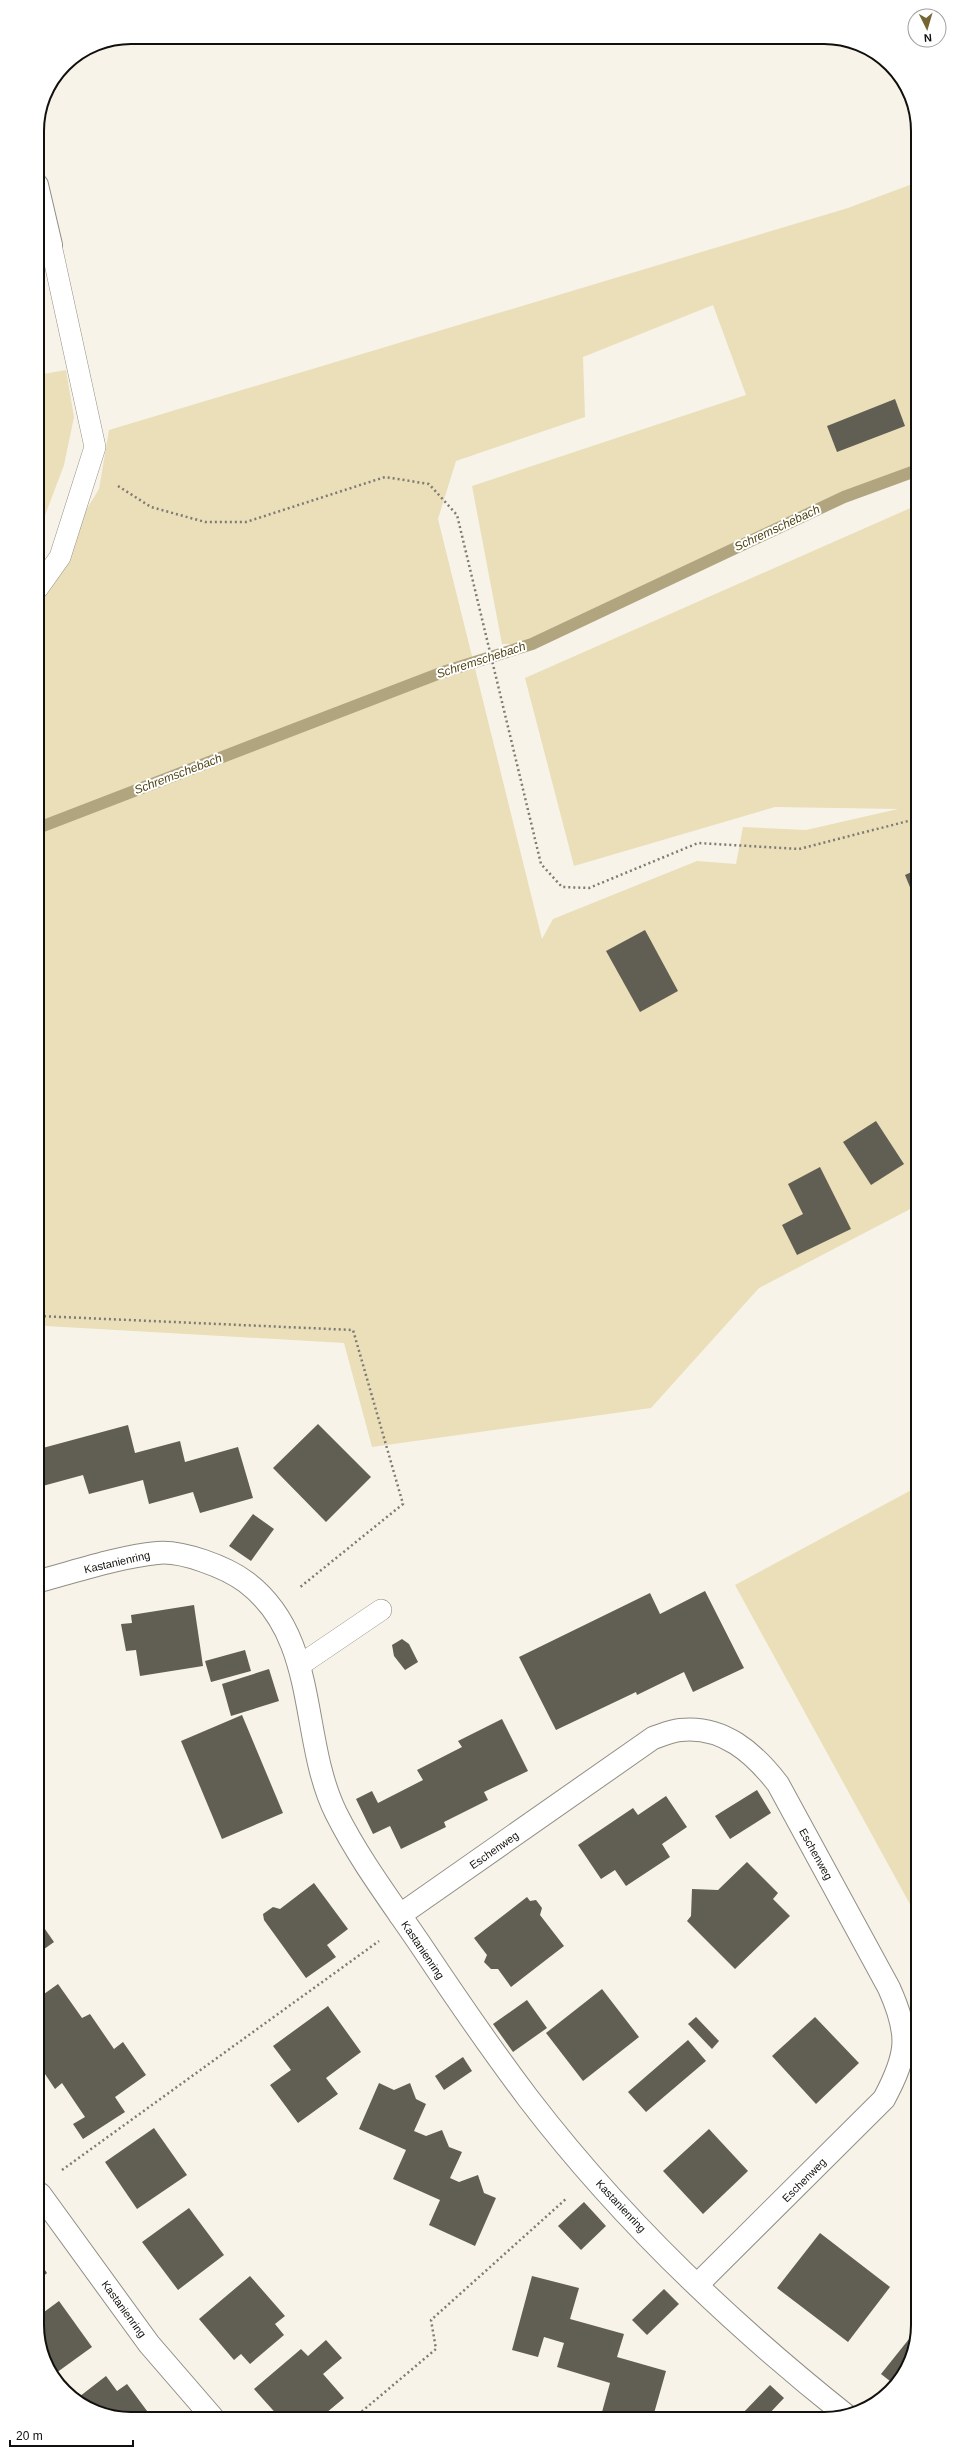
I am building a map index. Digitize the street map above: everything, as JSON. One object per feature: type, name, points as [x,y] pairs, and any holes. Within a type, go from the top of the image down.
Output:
[{"type":"street","points":[[44,215],[51,245]]},
{"type":"street","name":"Kastanienring","points":[[44,1580],[159,1552],[183,1555],[213,1565],[245,1581],[274,1609],[292,1643],[300,1665],[320,1768],[336,1812],[400,1915],[452,1993],[525,2094],[593,2175],[637,2224],[697,2285],[765,2348],[840,2410]]},
{"type":"street","name":"Eschenweg","points":[[400,1915],[653,1738],[680,1730],[700,1731],[726,1737],[744,1747],[762,1762],[778,1784],[889,1988],[898,2008],[904,2032],[904,2050],[899,2071],[884,2099],[697,2285]]},
{"type":"street","name":"Kastanienring","points":[[44,2200],[149,2344],[208,2412]]},
{"type":"lane","points":[[44,580],[60,557],[95,447],[51,245]]},
{"type":"lane","points":[[300,1665],[381,1610]]},
{"type":"path","points":[[95,447],[117,486],[151,507],[205,522],[246,522],[385,476],[429,484],[457,515],[495,680],[541,864],[562,887],[589,888],[698,843],[799,849],[911,820]]},
{"type":"path","points":[[44,1316],[353,1330],[403,1504],[274,1609]]},
{"type":"path","points":[[59,2172],[379,1941],[400,1915]]},
{"type":"path","points":[[361,2412],[436,2349],[431,2320],[593,2175]]},
{"type":"shaded area","points":[[911,184],[911,472],[844,497],[532,644],[502,644],[472,486],[746,395],[713,305],[583,357],[585,417],[456,461],[438,519],[542,939],[553,919],[697,861],[736,864],[743,827],[806,830],[898,809],[775,807],[574,866],[525,678],[911,508],[911,1209],[759,1288],[651,1408],[372,1447],[344,1343],[44,1326],[44,579],[99,489],[109,430],[848,208]]},
{"type":"shaded area","points":[[66,370],[74,417],[64,465],[44,518],[44,374]]},
{"type":"shaded area","points":[[911,1490],[911,1906],[735,1585]]},
{"type":"building","points":[[895,399],[905,426],[837,452],[827,426]]},
{"type":"building","points":[[911,872],[911,890],[905,875]]},
{"type":"building","points":[[645,930],[678,991],[640,1012],[606,951]]},
{"type":"building","points":[[876,1121],[904,1164],[871,1185],[843,1142]]},
{"type":"building","points":[[820,1167],[851,1229],[797,1255],[782,1225],[803,1214],[788,1184]]},
{"type":"building","points":[[318,1424],[371,1477],[326,1522],[273,1468]]},
{"type":"building","points":[[128,1425],[135,1453],[180,1441],[185,1462],[238,1447],[253,1498],[200,1513],[193,1492],[149,1504],[143,1480],[89,1494],[83,1475],[44,1486],[44,1448]]},
{"type":"building","points":[[253,1514],[274,1529],[251,1561],[229,1546]]},
{"type":"building","points":[[705,1591],[744,1668],[693,1692],[684,1672],[637,1695],[636,1692],[556,1730],[519,1657],[650,1593],[660,1614]]},
{"type":"building","points":[[194,1605],[203,1666],[140,1676],[136,1650],[126,1651],[121,1624],[132,1623],[131,1615]]},
{"type":"building","points":[[402,1639],[409,1644],[418,1662],[405,1670],[394,1656],[392,1645]]},
{"type":"building","points":[[245,1650],[251,1671],[211,1682],[205,1661]]},
{"type":"building","points":[[269,1669],[279,1701],[231,1716],[222,1684]]},
{"type":"building","points":[[242,1715],[283,1813],[222,1839],[181,1741]]},
{"type":"building","points":[[502,1719],[528,1771],[484,1792],[488,1800],[444,1822],[446,1827],[401,1849],[390,1826],[373,1834],[356,1799],[372,1791],[378,1803],[423,1780],[417,1770],[462,1747],[458,1741]]},
{"type":"building","points":[[757,1790],[771,1813],[730,1839],[715,1816]]},
{"type":"building","points":[[666,1796],[687,1827],[662,1844],[670,1857],[626,1886],[615,1870],[601,1879],[578,1845],[633,1808],[638,1815]]},
{"type":"building","points":[[747,1862],[778,1893],[773,1899],[790,1916],[735,1969],[687,1921],[691,1916],[692,1889],[718,1890]]},
{"type":"building","points":[[314,1883],[348,1929],[327,1945],[336,1957],[306,1978],[264,1920],[263,1914],[273,1907],[280,1909]]},
{"type":"building","points":[[527,1897],[530,1901],[536,1900],[542,1908],[540,1915],[564,1946],[511,1987],[498,1969],[491,1969],[484,1962],[487,1955],[474,1938]]},
{"type":"building","points":[[44,1928],[54,1942],[44,1949]]},
{"type":"building","points":[[58,1984],[82,2018],[90,2014],[114,2049],[123,2042],[146,2075],[115,2097],[125,2112],[83,2139],[73,2124],[85,2117],[62,2083],[55,2089],[44,2072],[44,1994]]},
{"type":"building","points":[[602,1989],[639,2037],[583,2081],[546,2033]]},
{"type":"building","points":[[527,2000],[547,2028],[513,2052],[493,2024]]},
{"type":"building","points":[[328,2006],[361,2052],[326,2078],[338,2094],[298,2123],[270,2085],[291,2070],[273,2046]]},
{"type":"building","points":[[696,2017],[719,2041],[712,2049],[688,2024]]},
{"type":"building","points":[[815,2017],[859,2063],[816,2104],[772,2056]]},
{"type":"building","points":[[688,2040],[706,2061],[646,2112],[628,2092]]},
{"type":"building","points":[[463,2057],[472,2071],[444,2090],[435,2076]]},
{"type":"building","points":[[379,2083],[394,2090],[410,2083],[416,2099],[426,2104],[414,2131],[426,2136],[442,2130],[449,2147],[462,2152],[450,2178],[459,2182],[478,2175],[484,2193],[496,2198],[475,2246],[429,2225],[440,2200],[393,2179],[406,2150],[359,2129]]},
{"type":"building","points":[[154,2128],[187,2175],[137,2209],[105,2162]]},
{"type":"building","points":[[709,2129],[748,2171],[703,2214],[663,2171]]},
{"type":"building","points":[[584,2202],[606,2226],[581,2250],[558,2226]]},
{"type":"building","points":[[189,2208],[224,2255],[178,2290],[142,2242]]},
{"type":"building","points":[[820,2233],[890,2287],[848,2342],[777,2288]]},
{"type":"building","points":[[44,2269],[47,2273],[44,2276]]},
{"type":"building","points":[[250,2276],[285,2316],[275,2324],[284,2335],[250,2364],[241,2354],[234,2360],[199,2319]]},
{"type":"building","points":[[532,2276],[579,2288],[570,2319],[624,2334],[617,2357],[666,2371],[654,2412],[602,2412],[610,2383],[557,2367],[564,2343],[544,2337],[538,2357],[512,2350]]},
{"type":"building","points":[[664,2289],[679,2304],[647,2335],[632,2320]]},
{"type":"building","points":[[59,2301],[92,2347],[58,2372],[53,2364],[46,2342],[44,2312]]},
{"type":"building","points":[[910,2338],[902,2364],[890,2381],[881,2374]]},
{"type":"building","points":[[326,2340],[342,2358],[323,2374],[344,2398],[327,2412],[275,2412],[254,2389],[301,2349],[308,2356]]},
{"type":"building","points":[[106,2376],[117,2391],[127,2384],[148,2412],[125,2412],[114,2410],[98,2405],[81,2396]]},
{"type":"building","points":[[770,2385],[784,2398],[771,2412],[744,2412]]},
{"type":"waterway","name":"Schremschebach","points":[[44,826],[443,672],[532,644],[844,497],[911,472]]}]
